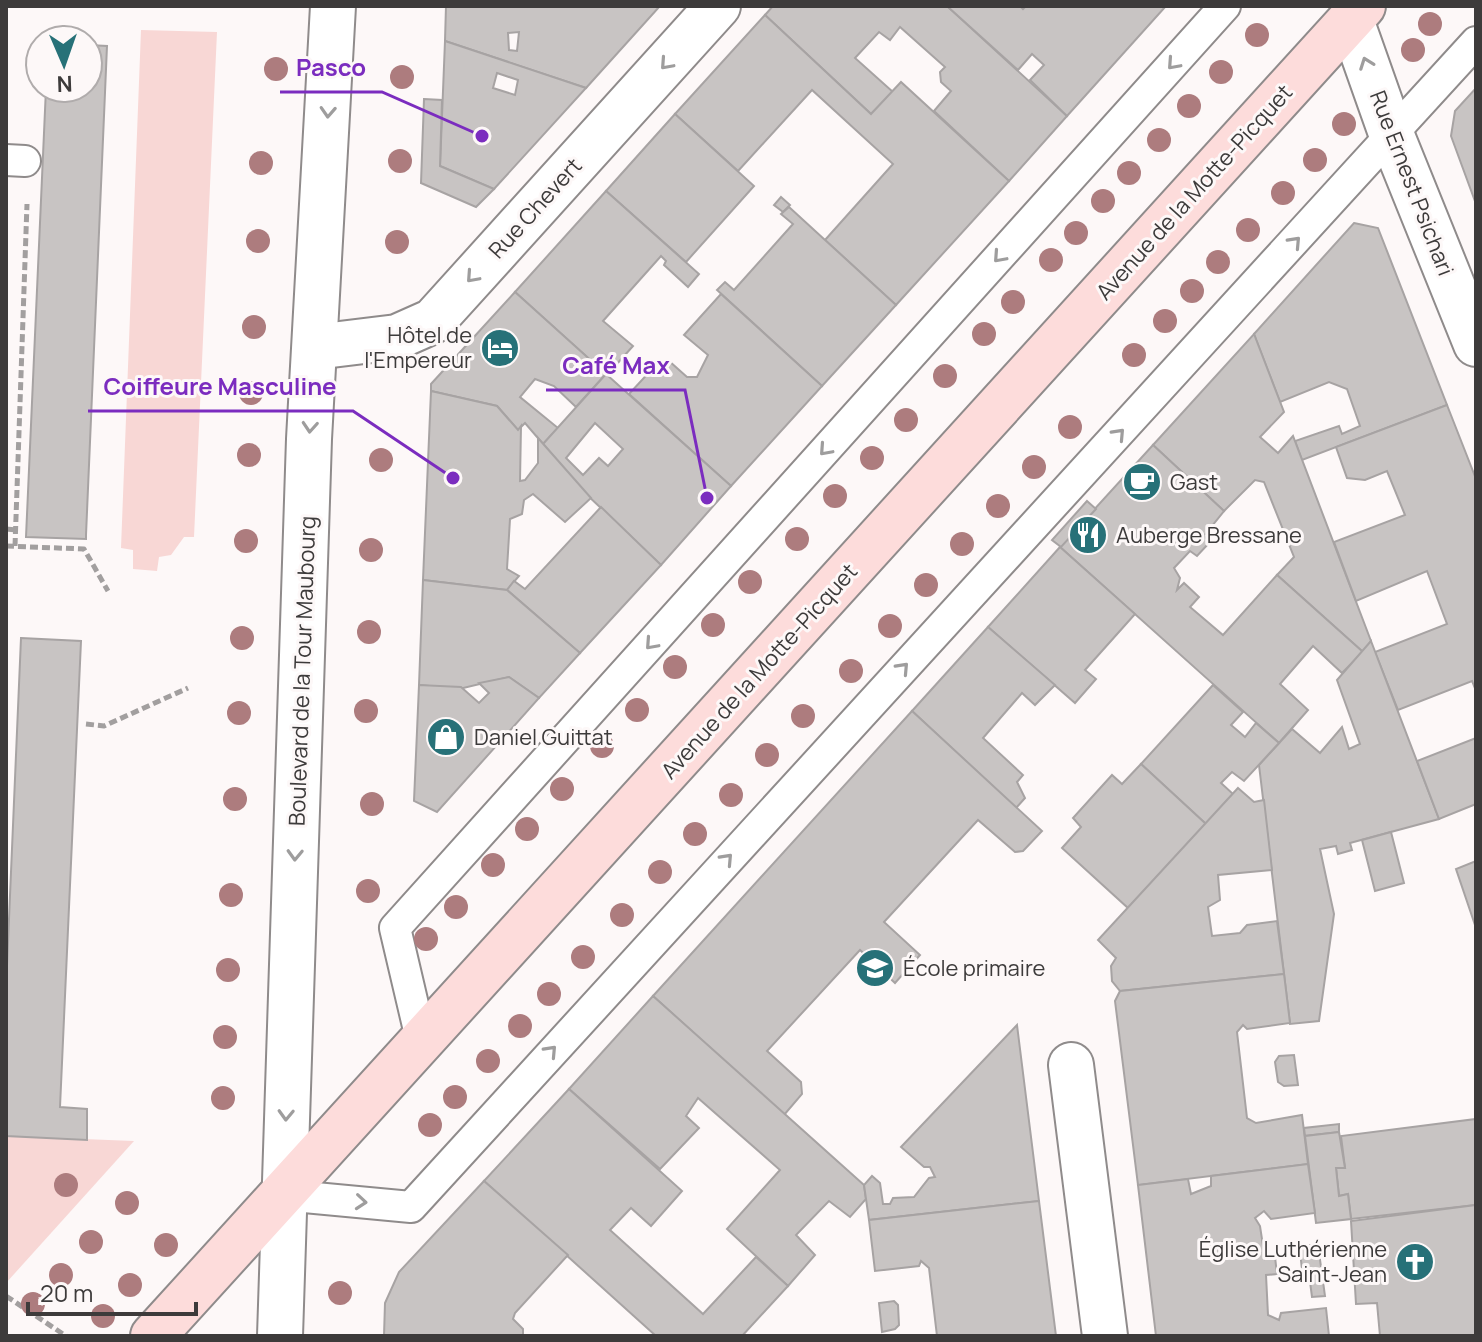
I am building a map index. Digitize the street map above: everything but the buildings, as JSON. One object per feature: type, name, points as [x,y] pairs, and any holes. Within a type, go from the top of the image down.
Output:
[{"type":"main road","name":"Avenue de la Motte-Picquet","points":[[153,1336],[1357,13]]},
{"type":"street","name":"Boulevard de la Tour Maubourg","points":[[280,1336],[315,347],[333,6]]},
{"type":"street","name":"Rue Chevert","points":[[315,347],[397,337],[433,321],[718,6]]},
{"type":"street","name":"Rue Ernest Psichari","points":[[1357,13],[1392,136],[1476,344]]},
{"type":"street","points":[[1071,1065],[1105,1336]]},
{"type":"lane","points":[[422,1043],[395,928],[1225,6]]},
{"type":"lane","points":[[283,1195],[411,1207],[1476,42]]},
{"type":"path","points":[[15,546],[27,200]]},
{"type":"path","points":[[6,529],[16,530]]},
{"type":"path","points":[[6,546],[84,549],[108,591]]},
{"type":"path","points":[[86,724],[104,726],[188,688]]},
{"type":"path","points":[[6,1296],[66,1336]]},
{"type":"shaded area","points":[[141,30],[217,32],[194,537],[184,537],[171,555],[159,557],[157,571],[133,569],[133,550],[121,548]]},
{"type":"shaded area","points":[[6,1136],[134,1141],[6,1283]]},
{"type":"place","name":"Pasco","points":[[482,136]]},
{"type":"place","name":"Hôtel de l'Empereur","points":[[500,348]]},
{"type":"place","name":"Coiffeure Masculine","points":[[453,478]]},
{"type":"place","name":"Gast","points":[[1142,482]]},
{"type":"place","name":"Café Max","points":[[707,498]]},
{"type":"place","name":"Auberge Bressane","points":[[1088,535]]},
{"type":"place","name":"Daniel Guittat","points":[[446,737]]},
{"type":"place","name":"École primaire","points":[[875,968]]},
{"type":"place","name":"Église Luthérienne Saint-Jean","points":[[1415,1262]]}]
